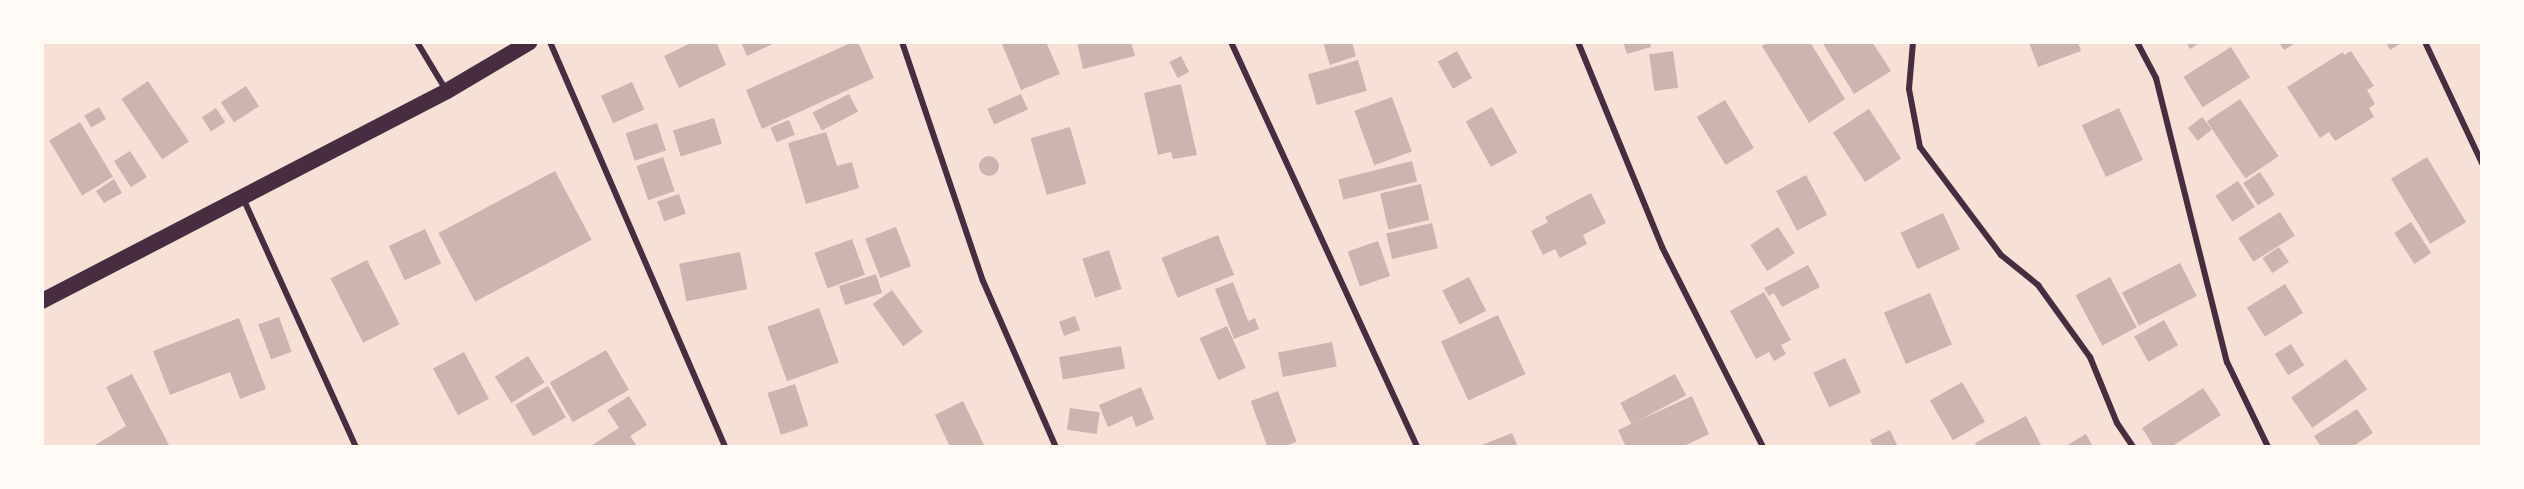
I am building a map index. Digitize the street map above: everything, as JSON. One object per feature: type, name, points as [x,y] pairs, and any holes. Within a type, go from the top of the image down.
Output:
[{"type":"highway","points":[[42,301],[447,91],[530,42]]},
{"type":"street","points":[[417,42],[447,91]]},
{"type":"street","points":[[550,42],[725,447]]},
{"type":"street","points":[[902,42],[983,281],[1056,447]]},
{"type":"street","points":[[1231,42],[1417,447]]},
{"type":"street","points":[[1578,42],[1662,248],[1763,447]]},
{"type":"street","points":[[1913,42],[1909,89],[1920,147],[2001,255],[2038,285],[2090,357],[2117,423],[2133,447]]},
{"type":"street","points":[[2137,42],[2156,78],[2227,362],[2268,447]]},
{"type":"street","points":[[2425,42],[2482,163]]},
{"type":"street","points":[[243,197],[356,447]]},
{"type":"building","points":[[693,42],[716,42],[726,65],[679,88],[664,56]]},
{"type":"building","points":[[741,42],[777,42],[747,56]]},
{"type":"building","points":[[853,42],[858,42],[874,78],[762,129],[746,90]]},
{"type":"building","points":[[1046,42],[1060,74],[1021,90],[1002,44]]},
{"type":"building","points":[[1077,42],[1131,42],[1135,56],[1083,69]]},
{"type":"building","points":[[1323,42],[1352,42],[1356,56],[1330,65]]},
{"type":"building","points":[[1623,42],[1650,42],[1651,47],[1627,54]]},
{"type":"building","points":[[1769,42],[1810,42],[1845,99],[1809,123],[1762,46]]},
{"type":"building","points":[[1822,42],[1872,42],[1891,71],[1854,94]]},
{"type":"building","points":[[2029,42],[2078,42],[2081,51],[2038,67]]},
{"type":"building","points":[[2186,42],[2201,42],[2190,49]]},
{"type":"building","points":[[2279,42],[2297,42],[2284,50]]},
{"type":"building","points":[[2386,42],[2403,42],[2390,50]]},
{"type":"building","points":[[2231,47],[2250,78],[2203,107],[2184,77]]},
{"type":"building","points":[[1457,51],[1472,78],[1453,89],[1438,62]]},
{"type":"building","points":[[1673,51],[1678,88],[1654,91],[1649,54]]},
{"type":"building","points":[[2351,51],[2374,86],[2367,90],[2375,104],[2369,108],[2374,117],[2335,141],[2329,132],[2320,138],[2287,87],[2343,52],[2344,55]]},
{"type":"building","points":[[1181,56],[1189,72],[1178,78],[1169,62]]},
{"type":"building","points":[[1358,60],[1367,91],[1317,105],[1308,74]]},
{"type":"building","points":[[148,81],[189,142],[162,159],[121,99]]},
{"type":"building","points":[[632,82],[644,109],[613,123],[601,96]]},
{"type":"building","points":[[1181,84],[1197,155],[1173,159],[1171,152],[1158,155],[1144,93]]},
{"type":"building","points":[[246,86],[259,106],[234,122],[221,102]]},
{"type":"building","points":[[849,94],[858,112],[822,130],[812,113]]},
{"type":"building","points":[[1021,94],[1028,110],[994,125],[987,109]]},
{"type":"building","points":[[1392,97],[1412,152],[1374,165],[1354,111]]},
{"type":"building","points":[[2240,99],[2279,156],[2245,179],[2207,121]]},
{"type":"building","points":[[1725,100],[1754,148],[1726,165],[1697,117]]},
{"type":"building","points":[[99,107],[106,119],[91,128],[84,116]]},
{"type":"building","points":[[1492,107],[1517,152],[1491,167],[1466,122]]},
{"type":"building","points":[[216,108],[225,122],[211,132],[202,117]]},
{"type":"building","points":[[2119,108],[2143,160],[2106,177],[2082,125]]},
{"type":"building","points":[[1869,109],[1901,158],[1865,182],[1833,132]]},
{"type":"building","points":[[2202,117],[2212,130],[2198,141],[2188,128]]},
{"type":"building","points":[[714,118],[722,144],[681,156],[673,131]]},
{"type":"building","points":[[789,120],[795,135],[776,142],[770,127]]},
{"type":"building","points":[[80,122],[113,177],[82,195],[49,141]]},
{"type":"building","points":[[657,123],[666,151],[635,161],[626,133]]},
{"type":"building","points":[[1070,127],[1086,184],[1047,195],[1031,138]]},
{"type":"building","points":[[826,132],[837,166],[852,162],[859,188],[806,204],[788,143]]},
{"type":"building","points":[[130,151],[147,177],[131,187],[114,161]]},
{"type":"building","points":[[989,156],[996,159],[999,166],[996,173],[989,176],[982,173],[979,166],[982,159]]},
{"type":"building","points":[[663,157],[675,191],[648,200],[637,166]]},
{"type":"building","points":[[2427,157],[2466,222],[2430,244],[2391,179]]},
{"type":"building","points":[[1412,161],[1417,181],[1343,200],[1338,179]]},
{"type":"building","points":[[555,171],[592,240],[475,302],[438,233]]},
{"type":"building","points":[[2260,172],[2275,195],[2258,206],[2243,183]]},
{"type":"building","points":[[1806,175],[1827,215],[1797,231],[1776,191]]},
{"type":"building","points":[[114,179],[122,193],[104,203],[96,191]]},
{"type":"building","points":[[2238,181],[2255,207],[2232,222],[2215,196]]},
{"type":"building","points":[[1421,184],[1429,220],[1388,229],[1380,193]]},
{"type":"building","points":[[1591,193],[1606,223],[1583,235],[1587,244],[1560,258],[1555,249],[1543,255],[1531,231],[1548,222],[1545,217]]},
{"type":"building","points":[[679,194],[686,214],[664,221],[657,201]]},
{"type":"building","points":[[2280,212],[2295,236],[2253,262],[2238,238]]},
{"type":"building","points":[[1943,213],[1960,249],[1917,269],[1900,233]]},
{"type":"building","points":[[2411,222],[2431,253],[2414,264],[2394,233]]},
{"type":"building","points":[[1432,223],[1438,248],[1392,259],[1386,234]]},
{"type":"building","points":[[896,227],[911,266],[880,278],[865,239]]},
{"type":"building","points":[[1778,227],[1795,253],[1767,271],[1750,245]]},
{"type":"building","points":[[425,229],[441,263],[405,280],[389,246]]},
{"type":"building","points":[[1218,235],[1234,275],[1178,298],[1161,258]]},
{"type":"building","points":[[852,239],[865,275],[827,288],[814,253]]},
{"type":"building","points":[[1378,241],[1390,276],[1360,286],[1348,251]]},
{"type":"building","points":[[2279,247],[2289,262],[2272,273],[2262,258]]},
{"type":"building","points":[[1109,250],[1122,289],[1095,298],[1082,259]]},
{"type":"building","points":[[740,252],[747,289],[686,301],[679,264]]},
{"type":"building","points":[[367,260],[400,324],[363,343],[330,279]]},
{"type":"building","points":[[2180,263],[2197,296],[2139,325],[2122,293]]},
{"type":"building","points":[[1808,265],[1820,287],[1782,307],[1774,293],[1769,296],[1764,288]]},
{"type":"building","points":[[876,274],[882,293],[845,305],[839,286]]},
{"type":"building","points":[[1469,277],[1486,311],[1460,324],[1442,291]]},
{"type":"building","points":[[2110,277],[2137,327],[2102,346],[2076,295]]},
{"type":"building","points":[[1233,282],[1248,321],[1255,318],[1259,329],[1234,339],[1215,289]]},
{"type":"building","points":[[2285,284],[2303,313],[2265,337],[2247,308]]},
{"type":"building","points":[[892,290],[923,332],[903,346],[873,304]]},
{"type":"building","points":[[1764,292],[1791,340],[1781,345],[1786,354],[1774,361],[1769,352],[1756,359],[1730,311]]},
{"type":"building","points":[[1930,293],[1952,345],[1906,364],[1884,313]]},
{"type":"building","points":[[819,308],[839,363],[787,381],[767,327]]},
{"type":"building","points":[[1498,315],[1525,374],[1468,401],[1441,342]]},
{"type":"building","points":[[1075,316],[1080,330],[1064,336],[1059,322]]},
{"type":"building","points":[[279,317],[292,352],[271,359],[258,325]]},
{"type":"building","points":[[239,318],[266,389],[240,399],[230,372],[170,395],[153,351]]},
{"type":"building","points":[[2164,320],[2178,345],[2148,362],[2134,336]]},
{"type":"building","points":[[1227,326],[1246,368],[1218,380],[1200,338]]},
{"type":"building","points":[[1332,342],[1337,367],[1283,377],[1278,352]]},
{"type":"building","points":[[2291,344],[2304,365],[2288,375],[2275,354]]},
{"type":"building","points":[[1121,346],[1125,369],[1063,380],[1059,357]]},
{"type":"building","points":[[606,350],[629,390],[573,422],[550,383]]},
{"type":"building","points":[[464,352],[489,399],[458,415],[433,368]]},
{"type":"building","points":[[528,356],[544,382],[511,403],[495,377]]},
{"type":"building","points":[[1845,358],[1861,392],[1829,407],[1813,373]]},
{"type":"building","points":[[2346,359],[2367,389],[2312,428],[2291,397]]},
{"type":"building","points":[[132,374],[170,447],[92,447],[126,426],[106,387]]},
{"type":"building","points":[[1675,374],[1686,395],[1632,424],[1620,403]]},
{"type":"building","points":[[1962,382],[1985,422],[1953,440],[1930,400]]},
{"type":"building","points":[[795,384],[809,426],[781,435],[767,393]]},
{"type":"building","points":[[548,386],[566,417],[533,436],[515,405]]},
{"type":"building","points":[[1141,387],[1154,419],[1136,427],[1132,416],[1108,427],[1099,405]]},
{"type":"building","points":[[2203,388],[2221,415],[2171,447],[2154,447],[2142,428]]},
{"type":"building","points":[[1278,391],[1296,442],[1282,447],[1268,447],[1251,401]]},
{"type":"building","points":[[629,396],[647,425],[630,436],[637,446],[589,447],[619,428],[607,410]]},
{"type":"building","points":[[1692,396],[1709,434],[1682,447],[1626,447],[1618,430]]},
{"type":"building","points":[[963,401],[984,445],[950,447],[935,415]]},
{"type":"building","points":[[1070,408],[1100,412],[1097,434],[1067,430]]},
{"type":"building","points":[[2357,409],[2373,433],[2352,447],[2321,447],[2314,436]]},
{"type":"building","points":[[2026,416],[2042,447],[1977,447],[1975,443]]},
{"type":"building","points":[[1890,430],[1898,447],[1874,447],[1870,440]]},
{"type":"building","points":[[1512,433],[1518,447],[1477,447]]},
{"type":"building","points":[[2086,434],[2093,447],[2064,447]]}]
